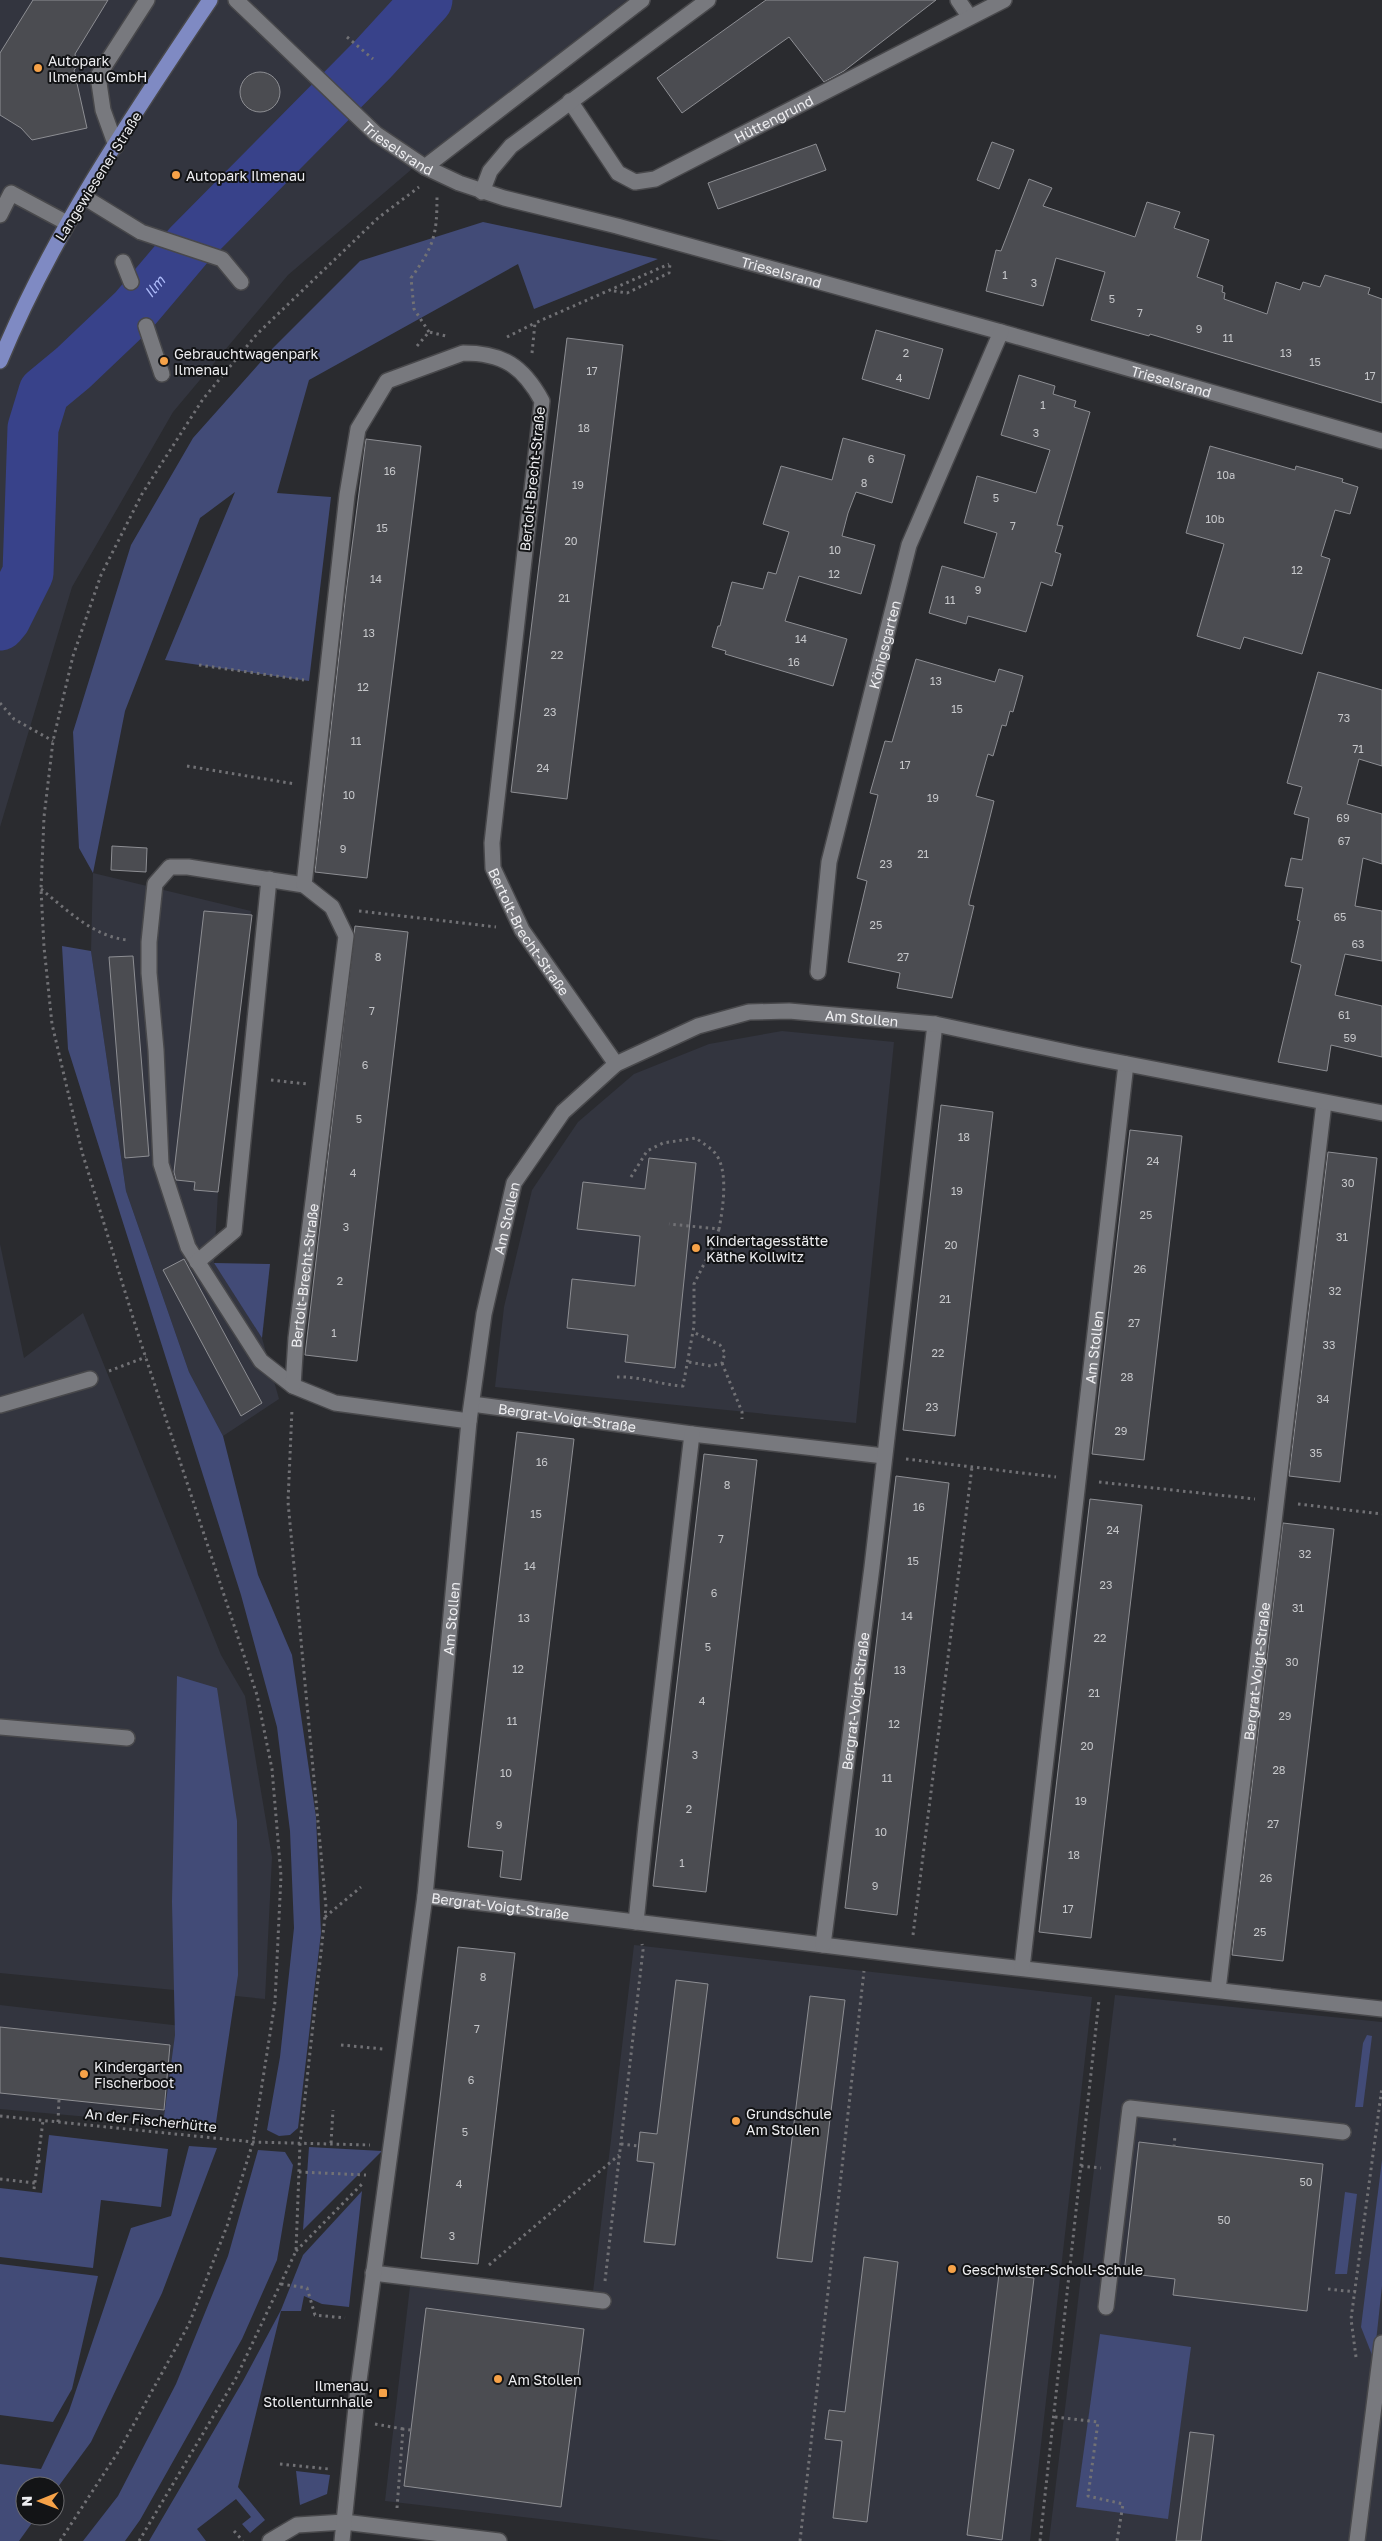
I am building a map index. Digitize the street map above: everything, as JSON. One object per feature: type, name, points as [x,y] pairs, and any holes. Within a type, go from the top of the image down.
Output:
[{"type":"main road","name":"Langewiesener Straße","points":[[0,361],[14,327],[67,224],[210,0]]},
{"type":"street","points":[[116,146],[103,110],[98,76],[146,0]]},
{"type":"street","name":"Trieselsrand","points":[[236,0],[376,134],[431,170],[482,192],[626,228],[1001,332],[1382,441]]},
{"type":"street","points":[[431,170],[642,0]]},
{"type":"street","points":[[482,192],[490,171],[511,146],[708,0]]},
{"type":"street","points":[[958,0],[969,16]]},
{"type":"street","name":"Hüttengrund","points":[[570,101],[618,173],[635,182],[655,180],[969,16],[1004,0]]},
{"type":"street","points":[[0,215],[6,189],[67,224]]},
{"type":"street","points":[[84,197],[140,232],[222,259],[241,282]]},
{"type":"street","points":[[123,262],[132,282]]},
{"type":"street","points":[[146,326],[162,374]]},
{"type":"street","name":"Königsgarten","points":[[818,972],[829,862],[909,545],[1001,332]]},
{"type":"street","name":"Bertolt-Brecht-Straße","points":[[304,885],[348,495],[358,428],[387,381],[463,353],[476,353],[505,360],[529,379],[542,401],[492,843],[493,868],[522,930],[616,1064]]},
{"type":"street","name":"Bertolt-Brecht-Straße","points":[[149,942],[155,884],[170,867],[188,867],[304,885],[332,908],[346,936],[297,1329],[293,1386]]},
{"type":"street","points":[[197,1262],[234,1231],[269,879]]},
{"type":"street","points":[[149,942],[161,1164],[188,1247],[261,1361],[293,1386],[335,1403],[469,1420]]},
{"type":"street","name":"Am Stollen","points":[[342,2541],[373,2273],[425,1896],[469,1420],[484,1314],[514,1183],[564,1112],[616,1064],[698,1026],[749,1012],[817,1012],[935,1024],[1126,1064],[1382,1113]]},
{"type":"street","points":[[884,1456],[935,1024]]},
{"type":"street","name":"Am Stollen","points":[[1078,1480],[1126,1064]]},
{"type":"street","points":[[1276,1502],[1324,1103]]},
{"type":"street","points":[[0,1405],[90,1379]]},
{"type":"street","name":"Bergrat-Voigt-Straße","points":[[472,1404],[692,1434],[884,1456],[872,1567],[824,1945]]},
{"type":"street","points":[[636,1922],[692,1434]]},
{"type":"street","points":[[1022,1968],[1078,1480]]},
{"type":"street","name":"Bergrat-Voigt-Straße","points":[[1218,1990],[1276,1502]]},
{"type":"street","points":[[0,1727],[128,1738]]},
{"type":"street","name":"Bergrat-Voigt-Straße","points":[[425,1896],[910,1956],[1382,2009]]},
{"type":"street","points":[[1106,2307],[1130,2108],[1343,2132]]},
{"type":"street","points":[[373,2273],[603,2301]]},
{"type":"street","points":[[1357,2541],[1382,2343]]},
{"type":"street","points":[[270,2541],[297,2525],[344,2522],[395,2528],[452,2538],[499,2541]]},
{"type":"path","points":[[347,37],[373,59]]},
{"type":"path","points":[[428,332],[414,309],[412,278],[429,254],[437,228],[431,170]]},
{"type":"path","points":[[60,2541],[120,2449],[189,2324],[227,2226],[253,2142],[275,2002],[281,1876],[272,1769],[257,1695],[146,1357],[82,1152],[52,1024],[44,947],[41,889],[44,817],[53,741],[73,656],[101,575],[142,494],[203,399],[258,334],[378,218],[431,170]]},
{"type":"path","points":[[529,379],[536,323],[613,291],[670,264],[669,273],[627,293],[613,291]]},
{"type":"path","points":[[199,665],[327,684]]},
{"type":"path","points":[[0,703],[14,719],[53,741]]},
{"type":"path","points":[[187,766],[315,787]]},
{"type":"path","points":[[41,889],[84,924],[117,939],[149,942]]},
{"type":"path","points":[[332,908],[522,930]]},
{"type":"path","points":[[272,1080],[292,1082]]},
{"type":"path","points":[[617,1377],[631,1376],[669,1385],[683,1386],[689,1362],[693,1332],[694,1284],[712,1248],[719,1229],[724,1204],[721,1163],[714,1152],[696,1138],[663,1143],[647,1151],[631,1178]]},
{"type":"path","points":[[669,1224],[719,1229]]},
{"type":"path","points":[[693,1332],[720,1344],[726,1352],[722,1364],[742,1412],[743,1440]]},
{"type":"path","points":[[90,1379],[146,1357]]},
{"type":"path","points":[[689,1362],[712,1366],[722,1364]]},
{"type":"path","points":[[293,1386],[288,1502],[326,1907],[300,2142],[296,2251]]},
{"type":"path","points":[[884,1456],[1382,1514]]},
{"type":"path","points":[[910,1956],[972,1467]]},
{"type":"path","points":[[325,1917],[361,1887]]},
{"type":"path","points":[[603,2301],[643,1950],[636,1922]]},
{"type":"path","points":[[800,2541],[866,1950]]},
{"type":"path","points":[[1040,2541],[1102,1977]]},
{"type":"path","points":[[341,2045],[404,2051]]},
{"type":"path","points":[[1356,2353],[1351,2319],[1382,2087]]},
{"type":"path","points":[[58,2122],[59,2099]]},
{"type":"path","points":[[331,2143],[333,2110]]},
{"type":"path","name":"An der Fischerhütte","points":[[0,2116],[253,2142],[331,2143],[390,2147]]},
{"type":"path","points":[[34,2189],[43,2120]]},
{"type":"path","points":[[621,2144],[639,2146]]},
{"type":"path","points":[[466,2284],[620,2154]]},
{"type":"path","points":[[38,2161],[44,2162]]},
{"type":"path","points":[[139,2541],[236,2378],[296,2251],[370,2175],[299,2172]]},
{"type":"path","points":[[0,2179],[35,2183]]},
{"type":"path","points":[[281,2284],[307,2288],[315,2314],[368,2320]]},
{"type":"path","points":[[1328,2289],[1356,2292]]},
{"type":"path","points":[[1055,2417],[1098,2422],[1088,2496],[1123,2504],[1117,2541]]},
{"type":"path","points":[[395,2528],[403,2429],[411,2430]]},
{"type":"path","points":[[280,2464],[349,2470]]},
{"type":"path","points":[[234,2531],[243,2541]]},
{"type":"shaded area","points":[[0,0],[627,0],[440,145],[288,275],[173,412],[72,587],[0,827]]},
{"type":"shaded area","points":[[483,222],[658,259],[534,309],[518,264],[309,380],[277,493],[331,497],[309,681],[165,660],[235,492],[200,518],[125,711],[93,873],[79,848],[73,732],[131,545],[193,438],[273,348],[360,261]]},
{"type":"shaded area","points":[[93,873],[251,911],[218,1192],[214,1263],[262,1338],[279,1399],[223,1436],[189,1372],[126,1191],[91,951]]},
{"type":"shaded area","points":[[62,946],[91,951],[126,1191],[189,1372],[223,1436],[258,1575],[292,1655],[316,1817],[321,1933],[298,2128],[290,2135],[279,2136],[267,2130],[280,2057],[294,1928],[290,1831],[277,1727],[241,1595],[68,1049]]},
{"type":"shaded area","name":"Kindertagesstätte Käthe Kollwitz","points":[[782,1031],[894,1042],[856,1423],[495,1387],[504,1307],[532,1190],[578,1122],[634,1074],[709,1044]]},
{"type":"shaded area","points":[[0,1244],[24,1358],[83,1313],[221,1655],[245,1696],[272,1857],[265,1999],[0,1973]]},
{"type":"shaded area","points":[[214,1263],[270,1264],[262,1338]]},
{"type":"shaded area","points":[[177,1676],[217,1688],[237,1821],[238,1975],[215,2129],[163,2124],[175,2035],[172,1902]]},
{"type":"shaded area","name":"Grundschule Am Stollen","points":[[634,1945],[1092,1997],[1030,2541],[728,2541],[385,2501],[412,2269],[593,2292]]},
{"type":"shaded area","points":[[1115,1995],[1382,2022],[1382,2541],[1049,2541]]},
{"type":"shaded area","points":[[0,2005],[190,2027],[178,2125],[0,2109]]},
{"type":"shaded area","points":[[1367,2035],[1372,2036],[1363,2107],[1355,2107],[1363,2043]]},
{"type":"shaded area","points":[[49,2135],[168,2149],[161,2207],[101,2200],[93,2268],[0,2257],[0,2188],[42,2193]]},
{"type":"shaded area","points":[[189,2146],[217,2148],[162,2293],[91,2442],[65,2477],[15,2476],[15,2526],[30,2526],[19,2541],[0,2541],[0,2464],[41,2469],[69,2411],[131,2228],[171,2216]]},
{"type":"shaded area","points":[[309,2147],[382,2151],[303,2230]]},
{"type":"shaded area","points":[[258,2150],[285,2152],[293,2165],[277,2260],[242,2339],[140,2520],[125,2541],[83,2541],[118,2496],[176,2384],[228,2256]]},
{"type":"shaded area","points":[[1382,2160],[1382,2286],[1374,2360],[1361,2327]]},
{"type":"shaded area","points":[[362,2191],[349,2307],[322,2304],[304,2296],[301,2311],[281,2311],[238,2487],[265,2520],[250,2533],[242,2524],[251,2517],[236,2499],[197,2529],[206,2541],[149,2541],[243,2381],[281,2310],[303,2255]]},
{"type":"shaded area","points":[[1345,2192],[1357,2194],[1347,2274],[1335,2274]]},
{"type":"shaded area","points":[[0,2264],[98,2276],[72,2389],[53,2422],[0,2415]]},
{"type":"shaded area","points":[[1100,2334],[1191,2347],[1168,2519],[1076,2507]]},
{"type":"shaded area","points":[[296,2471],[330,2475],[327,2494],[300,2505]]},
{"type":"building","name":"Autopark Ilmenau GmbH","points":[[33,0],[108,0],[75,54],[77,66],[74,70],[87,128],[32,140],[21,128],[0,115],[0,53]]},
{"type":"building","points":[[766,0],[936,0],[844,71],[824,82],[789,37],[682,113],[657,78]]},
{"type":"building","points":[[256,72],[264,72],[271,75],[277,81],[280,92],[277,103],[271,109],[264,112],[256,112],[249,109],[243,103],[240,96],[240,88],[243,81],[249,75]]},
{"type":"building","points":[[992,142],[1014,150],[999,189],[977,180]]},
{"type":"building","points":[[816,144],[826,170],[718,209],[708,183]]},
{"type":"building","points":[[1029,179],[1052,188],[1043,206],[1135,237],[1147,202],[1180,212],[1174,228],[1209,240],[1197,277],[1223,286],[1224,299],[1267,314],[1276,282],[1300,290],[1303,282],[1320,287],[1325,275],[1370,288],[1368,294],[1382,299],[1382,403],[1150,334],[1149,336],[1091,320],[1105,272],[1056,258],[1043,306],[986,291],[996,250],[1001,251]]},
{"type":"building","points":[[876,330],[943,349],[929,399],[862,379]]},
{"type":"building","points":[[567,338],[623,345],[567,799],[511,792]]},
{"type":"building","points":[[1019,375],[1055,386],[1053,394],[1076,401],[1074,407],[1090,412],[1057,525],[1063,526],[1055,552],[1061,554],[1052,586],[1041,582],[1026,632],[968,616],[966,624],[929,613],[942,566],[984,578],[997,533],[964,523],[977,476],[1036,493],[1050,450],[1001,435]]},
{"type":"building","points":[[843,438],[905,455],[892,503],[856,492],[848,513],[842,536],[875,545],[861,594],[799,576],[785,621],[847,639],[833,686],[725,654],[726,651],[712,647],[732,582],[763,589],[768,572],[776,574],[789,532],[763,524],[781,466],[832,480]]},
{"type":"building","points":[[366,439],[421,446],[367,878],[315,872],[346,593]]},
{"type":"building","points":[[1210,446],[1295,470],[1296,466],[1343,479],[1342,482],[1358,487],[1350,514],[1335,510],[1321,556],[1330,559],[1302,654],[1244,637],[1240,649],[1197,636],[1224,544],[1186,533]]},
{"type":"building","points":[[916,659],[995,682],[999,669],[1023,676],[1013,712],[1010,711],[1006,726],[1002,725],[993,756],[988,754],[976,796],[994,801],[969,902],[969,905],[974,906],[952,998],[897,988],[900,973],[848,962],[867,881],[857,878],[878,795],[870,793],[885,741],[892,742]]},
{"type":"building","points":[[1318,672],[1382,690],[1382,766],[1359,759],[1347,804],[1382,814],[1382,864],[1363,858],[1355,906],[1382,911],[1382,961],[1345,954],[1335,995],[1382,1006],[1382,1057],[1331,1045],[1327,1071],[1278,1062],[1301,965],[1291,962],[1300,921],[1297,920],[1303,888],[1285,886],[1291,858],[1302,860],[1309,818],[1294,814],[1302,787],[1287,783]]},
{"type":"building","points":[[112,846],[147,848],[146,872],[111,870]]},
{"type":"building","points":[[204,911],[252,915],[218,1192],[194,1190],[195,1182],[176,1180],[174,1172]]},
{"type":"building","points":[[355,926],[408,932],[357,1361],[305,1355]]},
{"type":"building","points":[[133,956],[149,1156],[125,1158],[109,957]]},
{"type":"building","points":[[941,1105],[993,1112],[955,1436],[903,1430]]},
{"type":"building","points":[[1130,1130],[1182,1136],[1144,1460],[1092,1454]]},
{"type":"building","points":[[1328,1152],[1377,1158],[1340,1482],[1289,1476]]},
{"type":"building","points":[[649,1158],[696,1163],[675,1368],[625,1362],[628,1335],[567,1328],[572,1279],[635,1286],[640,1236],[577,1229],[583,1182],[645,1189]]},
{"type":"building","points":[[184,1259],[262,1403],[241,1416],[163,1270]]},
{"type":"building","points":[[517,1432],[574,1439],[521,1880],[500,1877],[503,1851],[468,1847]]},
{"type":"building","points":[[704,1454],[757,1460],[706,1892],[653,1886]]},
{"type":"building","points":[[896,1476],[949,1483],[897,1915],[845,1908]]},
{"type":"building","points":[[1090,1499],[1142,1505],[1091,1938],[1039,1932]]},
{"type":"building","points":[[1283,1523],[1334,1529],[1283,1961],[1232,1955]]},
{"type":"building","points":[[458,1947],[515,1953],[478,2264],[421,2258]]},
{"type":"building","points":[[676,1980],[708,1984],[675,2245],[644,2242],[654,2163],[637,2161],[640,2132],[657,2134]]},
{"type":"building","points":[[810,1996],[845,2000],[812,2262],[777,2258]]},
{"type":"building","name":"Kindergarten Fischerboot","points":[[0,2027],[170,2045],[164,2110],[0,2093]]},
{"type":"building","points":[[1139,2142],[1323,2164],[1307,2311],[1173,2295],[1175,2279],[1124,2273]]},
{"type":"building","points":[[864,2257],[898,2262],[867,2522],[833,2518],[842,2441],[825,2439],[829,2410],[845,2412]]},
{"type":"building","points":[[999,2274],[1034,2278],[1002,2540],[967,2535]]},
{"type":"building","name":"Am Stollen","points":[[426,2308],[584,2329],[561,2507],[404,2486]]},
{"type":"building","points":[[1190,2432],[1214,2435],[1201,2541],[1176,2541]]},
{"type":"waterway","name":"Ilm","points":[[0,625],[5,619],[28,573],[33,428],[44,392],[73,368],[134,310],[189,245],[373,59],[427,0]]},
{"type":"place","name":"Autopark Ilmenau GmbH","points":[[38,68]]},
{"type":"place","name":"Autopark Ilmenau","points":[[176,175]]},
{"type":"place","name":"Gebrauchtwagenpark Ilmenau","points":[[164,361]]},
{"type":"place","name":"Kindertagesstätte Käthe Kollwitz","points":[[696,1248]]},
{"type":"place","name":"Kindergarten Fischerboot","points":[[84,2074]]},
{"type":"place","name":"Grundschule Am Stollen","points":[[736,2121]]},
{"type":"place","name":"Geschwister-Scholl-Schule","points":[[952,2269]]},
{"type":"place","name":"Am Stollen","points":[[498,2379]]},
{"type":"place","name":"Ilmenau, Stollenturnhalle","points":[[383,2393]]}]
